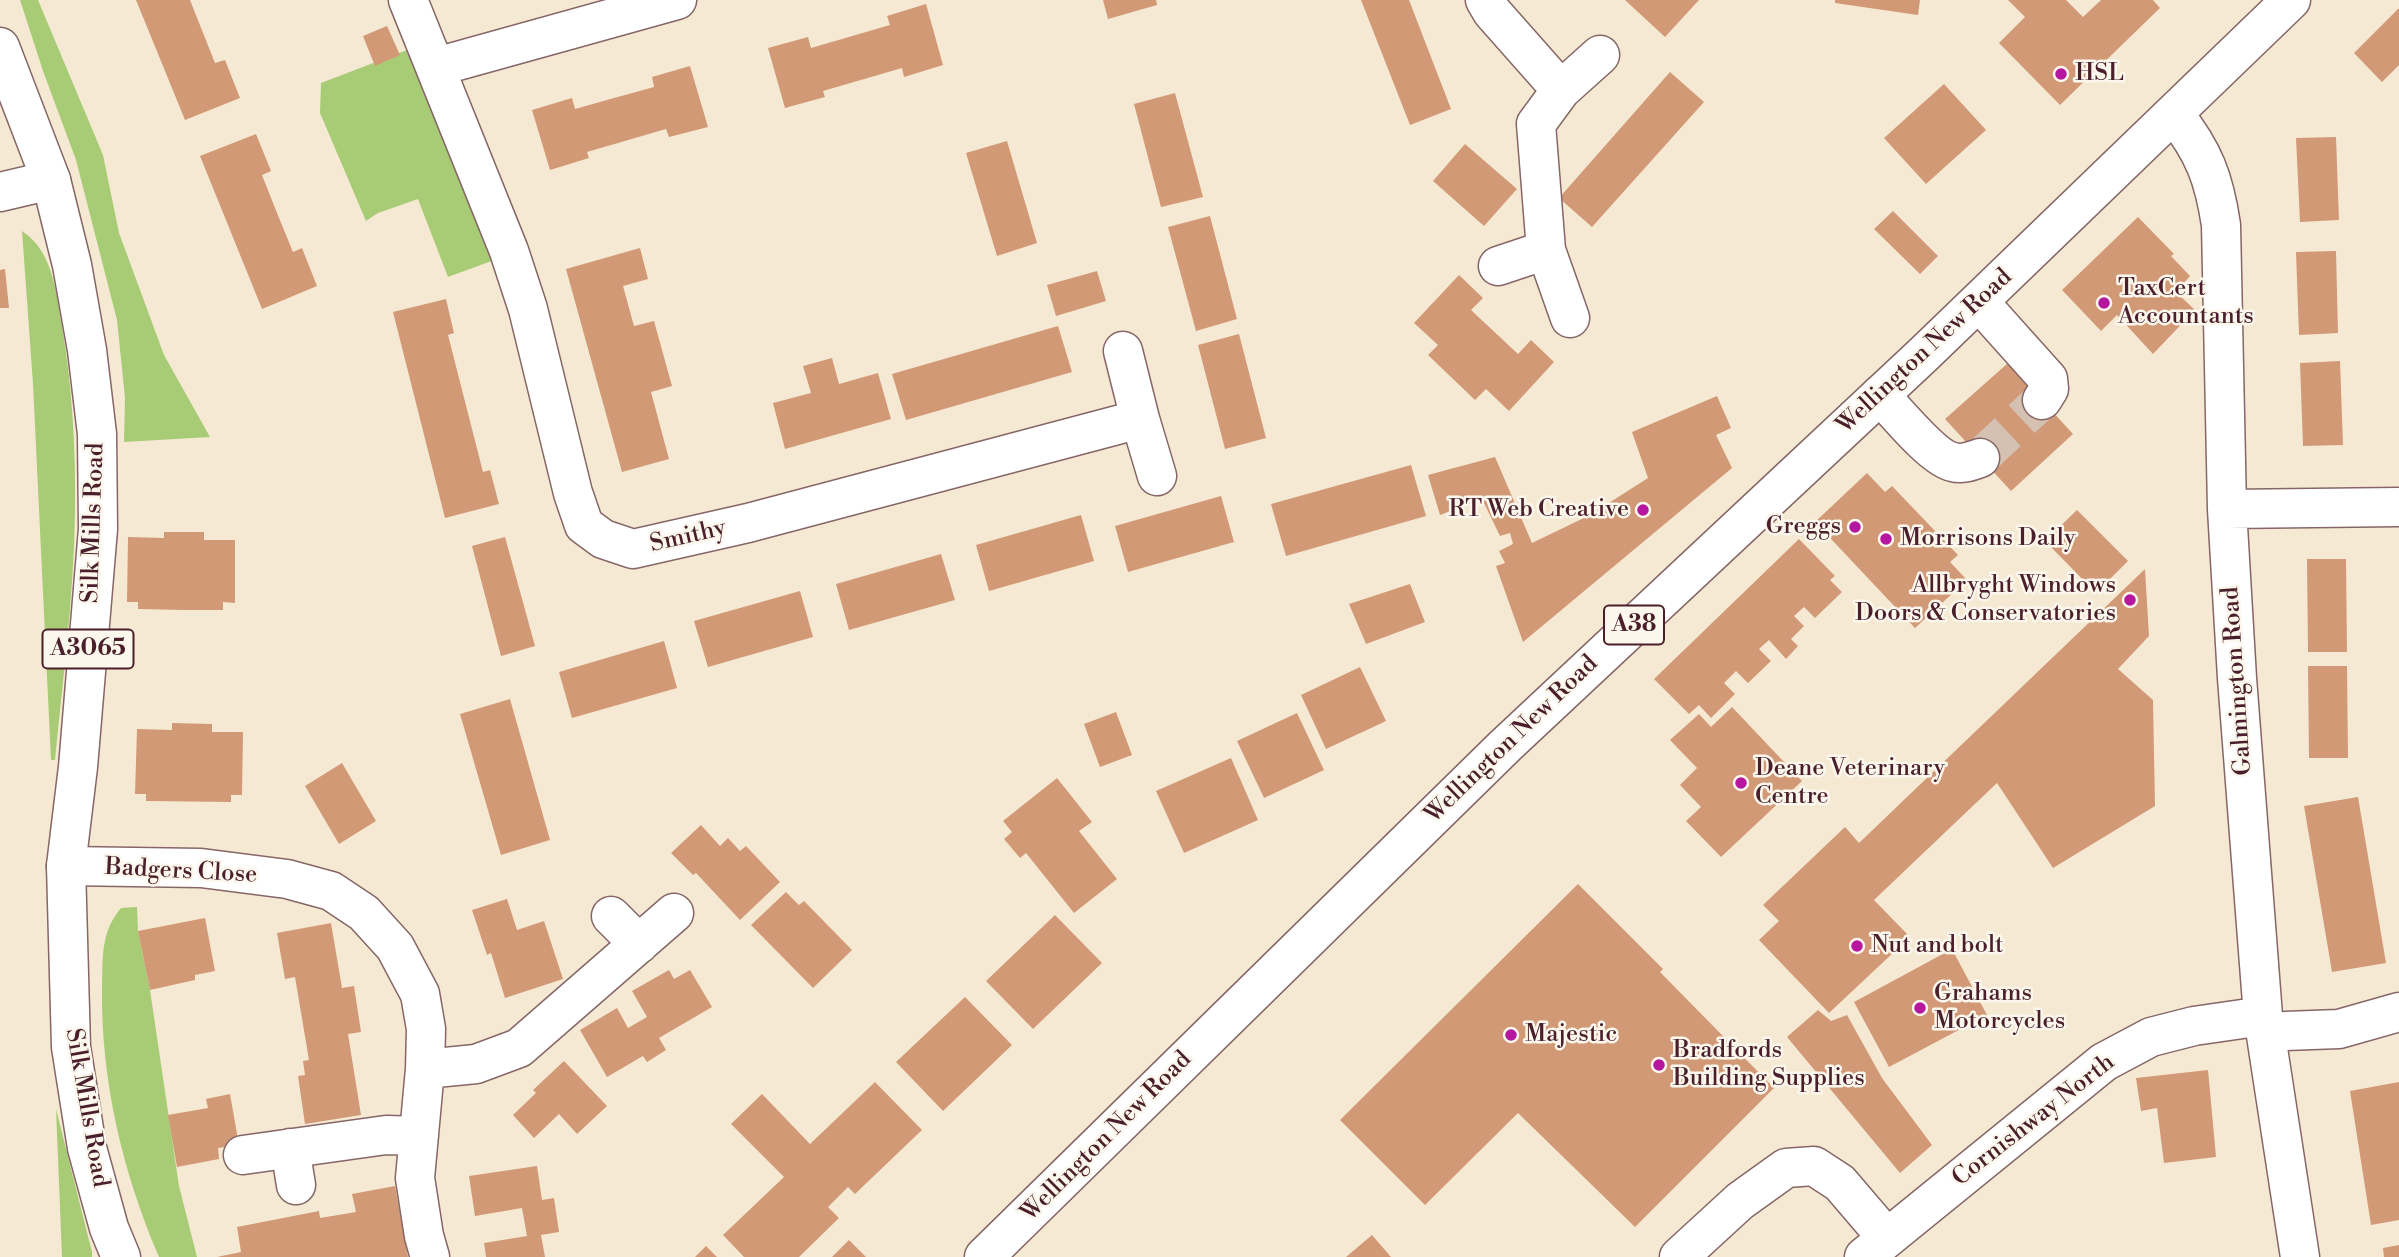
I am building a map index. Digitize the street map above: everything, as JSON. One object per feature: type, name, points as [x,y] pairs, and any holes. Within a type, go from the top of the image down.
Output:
[{"type":"street","name":"Smithy","points":[[408,0],[509,251],[528,309],[580,514],[584,524],[603,539],[633,549],[697,535],[1140,419]]},
{"type":"street","points":[[436,67],[677,0]]},
{"type":"street","points":[[1485,0],[1492,12],[1560,90]]},
{"type":"street","name":"Wellington New Road","points":[[985,1257],[1504,746],[1979,302],[2291,0]]},
{"type":"street","name":"Silk Mills Road","points":[[0,47],[51,180],[75,277],[97,435],[99,529],[78,767],[66,866],[71,1047],[88,1148],[110,1228],[121,1257]]},
{"type":"street","points":[[1570,318],[1546,250],[1536,124],[1560,90],[1600,55]]},
{"type":"street","name":"Galmington Road","points":[[2174,114],[2204,159],[2217,197],[2221,225],[2227,509],[2236,678],[2265,1025],[2300,1257]]},
{"type":"street","points":[[0,192],[51,180]]},
{"type":"street","points":[[1498,266],[1546,250]]},
{"type":"street","points":[[1979,302],[2048,379],[2049,389],[2042,400]]},
{"type":"street","points":[[1123,351],[1157,476]]},
{"type":"street","points":[[1880,395],[1940,457],[1955,463],[1969,463],[1980,457]]},
{"type":"street","points":[[2227,509],[2399,507]]},
{"type":"street","name":"Badgers Close","points":[[66,866],[201,868],[287,879],[331,891],[364,913],[395,947],[420,994],[426,1029],[425,1069],[415,1178],[430,1257]]},
{"type":"street","points":[[425,1069],[476,1064],[519,1048],[674,913]]},
{"type":"street","points":[[611,916],[639,944]]},
{"type":"street","name":"Cornishway North","points":[[1874,1251],[2104,1062],[2151,1037],[2194,1026],[2265,1025],[2285,1031],[2339,1029],[2399,1012]]},
{"type":"street","points":[[243,1155],[293,1167],[386,1135],[419,1136]]},
{"type":"street","points":[[1679,1257],[1740,1201],[1786,1168],[1814,1166],[1840,1183],[1874,1251]]},
{"type":"green space","points":[[20,0],[38,0],[103,155],[119,233],[164,355],[210,437],[124,442],[125,398],[117,320],[76,160]]},
{"type":"green space","points":[[415,47],[497,259],[448,277],[418,199],[378,213],[366,221],[320,113],[321,83]]},
{"type":"green space","points":[[22,231],[40,249],[51,273],[58,300],[73,418],[73,573],[55,760],[51,760],[33,384]]},
{"type":"green space","points":[[137,907],[138,931],[150,990],[179,1186],[197,1257],[159,1257],[125,1160],[110,1093],[103,1024],[104,946],[109,927],[121,908]]},
{"type":"green space","points":[[56,1109],[92,1252],[92,1257],[62,1257]]},
{"type":"building","points":[[136,0],[190,0],[215,63],[225,60],[240,98],[185,120]]},
{"type":"building","points":[[1103,0],[1156,0],[1157,5],[1108,19]]},
{"type":"building","points":[[1361,0],[1409,0],[1451,109],[1410,125]]},
{"type":"building","points":[[1625,0],[1699,0],[1665,37]]},
{"type":"building","points":[[1835,0],[1920,0],[1918,15],[1835,3]]},
{"type":"building","name":"HSL","points":[[2008,0],[2066,0],[2083,17],[2101,0],[2153,0],[2160,8],[2060,105],[1999,43],[2025,17]]},
{"type":"building","points":[[926,4],[943,65],[904,77],[902,68],[823,91],[825,97],[785,108],[768,48],[808,37],[811,48],[890,25],[887,16]]},
{"type":"building","points":[[2399,8],[2399,65],[2382,82],[2354,53]]},
{"type":"building","points":[[387,26],[400,55],[375,66],[363,36]]},
{"type":"building","points":[[690,66],[708,127],[669,137],[666,129],[587,152],[589,158],[550,170],[532,110],[572,98],[575,109],[654,87],[652,77]]},
{"type":"building","points":[[1670,72],[1704,102],[1592,227],[1559,198]]},
{"type":"building","points":[[1944,84],[1986,130],[1926,184],[1884,138]]},
{"type":"building","points":[[1175,93],[1203,197],[1161,207],[1134,104]]},
{"type":"building","points":[[256,134],[271,171],[262,175],[277,213],[293,252],[302,248],[317,286],[262,309],[200,156]]},
{"type":"building","points":[[2336,137],[2339,220],[2300,222],[2296,138]]},
{"type":"building","points":[[1007,141],[1037,243],[997,256],[966,153]]},
{"type":"building","points":[[1465,144],[1517,189],[1484,226],[1433,181]]},
{"type":"building","points":[[1893,211],[1938,256],[1920,274],[1874,229]]},
{"type":"building","points":[[1210,216],[1237,319],[1196,331],[1168,227]]},
{"type":"building","points":[[2138,217],[2174,254],[2171,256],[2190,276],[2176,292],[2195,310],[2153,354],[2117,315],[2101,331],[2062,290]]},
{"type":"building","points":[[640,248],[648,279],[623,286],[634,326],[654,321],[672,386],[651,392],[669,459],[622,472],[566,269]]},
{"type":"building","points":[[2336,251],[2338,333],[2299,335],[2296,252]]},
{"type":"building","points":[[5,269],[9,308],[0,308],[0,270]]},
{"type":"building","points":[[1097,271],[1106,301],[1056,316],[1047,285]]},
{"type":"building","points":[[1459,275],[1483,298],[1471,310],[1518,354],[1531,340],[1554,362],[1509,411],[1486,389],[1475,400],[1428,355],[1438,345],[1414,323]]},
{"type":"building","points":[[446,299],[454,333],[448,335],[483,472],[490,470],[499,504],[445,518],[393,312]]},
{"type":"building","points":[[1058,326],[1072,372],[906,420],[892,374]]},
{"type":"building","points":[[1239,334],[1266,438],[1225,449],[1198,345]]},
{"type":"building","points":[[832,358],[839,384],[878,373],[891,419],[785,449],[773,403],[811,393],[803,366]]},
{"type":"building","points":[[2340,361],[2343,445],[2303,446],[2300,363]]},
{"type":"building","points":[[2008,363],[2073,434],[2011,491],[1945,419]]},
{"type":"building","points":[[1717,396],[1731,428],[1716,435],[1732,468],[1523,642],[1496,566],[1505,563],[1499,551],[1513,544],[1510,533],[1500,536],[1482,499],[1440,515],[1428,475],[1495,457],[1532,543],[1590,515],[1648,478],[1632,432]]},
{"type":"building","points":[[1411,465],[1426,516],[1286,556],[1271,504]]},
{"type":"building","name":"Morrisons Daily","points":[[1867,473],[1885,492],[1892,486],[1958,555],[1950,562],[1967,580],[1915,628],[1815,522]]},
{"type":"building","points":[[1221,496],[1234,542],[1128,572],[1115,526]]},
{"type":"building","points":[[2077,510],[2128,561],[2096,593],[2045,541]]},
{"type":"building","points":[[1081,515],[1094,561],[989,591],[976,545]]},
{"type":"building","points":[[164,532],[204,532],[204,540],[235,540],[235,603],[223,602],[223,610],[182,610],[138,609],[138,602],[127,602],[128,537],[164,538]]},
{"type":"building","points":[[505,537],[535,646],[501,656],[472,546]]},
{"type":"building","points":[[1799,539],[1835,576],[1830,580],[1842,592],[1815,618],[1804,607],[1794,616],[1804,626],[1791,639],[1798,646],[1786,659],[1769,640],[1759,649],[1771,661],[1748,683],[1736,671],[1724,683],[1735,694],[1711,718],[1699,705],[1689,714],[1654,679]]},
{"type":"building","points":[[941,554],[955,600],[849,630],[836,584]]},
{"type":"building","points":[[2307,559],[2346,559],[2347,652],[2308,652]]},
{"type":"building","points":[[2145,569],[2149,636],[2118,669],[2153,700],[2155,806],[2053,868],[1997,783],[1874,900],[1910,937],[1829,1013],[1759,940],[1779,921],[1763,905],[1845,827],[1859,843]]},
{"type":"building","points":[[1410,584],[1425,622],[1366,644],[1349,604]]},
{"type":"building","points":[[800,591],[813,637],[708,667],[694,621]]},
{"type":"building","points":[[664,641],[677,688],[572,718],[559,672]]},
{"type":"building","points":[[2308,666],[2347,666],[2348,758],[2309,758]]},
{"type":"building","points":[[1360,667],[1386,721],[1326,749],[1301,695]]},
{"type":"building","points":[[510,699],[550,840],[501,855],[460,714]]},
{"type":"building","name":"Deane Veterinary Centre","points":[[1732,707],[1802,781],[1721,857],[1686,821],[1701,807],[1680,785],[1697,768],[1670,740],[1699,714],[1711,727]]},
{"type":"building","points":[[1116,712],[1132,755],[1100,767],[1084,724]]},
{"type":"building","points":[[1297,713],[1324,770],[1264,798],[1237,741]]},
{"type":"building","points":[[172,723],[212,724],[212,732],[243,732],[242,795],[231,795],[231,802],[146,801],[146,794],[135,794],[137,729],[172,730]]},
{"type":"building","points":[[1231,758],[1258,820],[1184,853],[1156,791]]},
{"type":"building","points":[[342,763],[376,821],[339,844],[305,786]]},
{"type":"building","points":[[1057,778],[1092,822],[1079,831],[1117,879],[1074,913],[1026,853],[1020,858],[1004,839],[1012,832],[1003,821]]},
{"type":"building","points":[[2358,797],[2386,963],[2332,972],[2304,806]]},
{"type":"building","points":[[701,825],[720,846],[728,838],[740,851],[746,846],[780,882],[740,920],[696,873],[693,875],[671,853]]},
{"type":"building","name":"Bradfords Building Supplies","points":[[1578,884],[1663,969],[1660,972],[1774,1088],[1635,1227],[1518,1113],[1425,1205],[1340,1120]]},
{"type":"building","points":[[786,892],[799,905],[804,901],[852,950],[813,988],[751,925]]},
{"type":"building","points":[[507,899],[517,930],[544,921],[563,979],[505,998],[491,953],[487,955],[472,910]]},
{"type":"building","points":[[1055,915],[1102,963],[1033,1029],[986,981]]},
{"type":"building","points":[[205,918],[215,971],[195,975],[195,980],[150,990],[138,931]]},
{"type":"building","points":[[331,923],[342,988],[354,986],[361,1032],[348,1034],[361,1115],[305,1124],[298,1076],[305,1075],[303,1061],[309,1060],[295,977],[285,979],[277,933]]},
{"type":"building","name":"Grahams Motorcycles","points":[[1952,949],[1987,1015],[1889,1067],[1854,1002]]},
{"type":"building","points":[[669,970],[674,979],[690,970],[712,1007],[659,1038],[666,1050],[647,1062],[643,1056],[607,1077],[580,1030],[617,1008],[628,1028],[647,1017],[632,991]]},
{"type":"building","points":[[965,997],[1012,1045],[943,1111],[896,1062]]},
{"type":"building","points":[[1818,1010],[1831,1021],[1847,1015],[1882,1078],[1932,1145],[1900,1173],[1787,1037]]},
{"type":"building","points":[[564,1061],[607,1106],[577,1134],[559,1114],[534,1138],[513,1115],[536,1093],[533,1090]]},
{"type":"building","points":[[2208,1070],[2216,1157],[2164,1163],[2157,1108],[2141,1111],[2136,1078]]},
{"type":"building","points":[[875,1082],[922,1130],[855,1194],[848,1187],[828,1207],[839,1218],[799,1257],[744,1257],[723,1235],[784,1177],[731,1124],[762,1094],[810,1144]]},
{"type":"building","points":[[2399,1082],[2399,1220],[2371,1225],[2350,1091]]},
{"type":"building","points":[[230,1094],[239,1145],[218,1148],[219,1159],[177,1167],[168,1115],[208,1108],[206,1099]]},
{"type":"building","points":[[537,1166],[542,1200],[554,1198],[559,1232],[541,1235],[545,1257],[486,1257],[484,1243],[527,1236],[522,1208],[475,1216],[469,1176]]},
{"type":"building","points":[[395,1186],[408,1257],[217,1257],[241,1252],[237,1227],[319,1211],[320,1218],[356,1212],[352,1194]]},
{"type":"building","points":[[1372,1235],[1391,1257],[1346,1257]]},
{"type":"building","points":[[849,1240],[866,1257],[832,1257]]},
{"type":"building","points":[[2399,1245],[2399,1257],[2384,1257],[2383,1248]]},
{"type":"building","points":[[706,1246],[717,1257],[695,1257]]},
{"type":"tunnel","points":[[1980,458],[2042,400]]},
{"type":"place","name":"HSL","points":[[2061,74]]},
{"type":"place","name":"TaxCert Accountants","points":[[2104,303]]},
{"type":"place","name":"RT Web Creative","points":[[1643,510]]},
{"type":"place","name":"Greggs","points":[[1855,527]]},
{"type":"place","name":"Morrisons Daily","points":[[1886,539]]},
{"type":"place","name":"Allbryght Windows Doors & Conservatories","points":[[2130,600]]},
{"type":"place","name":"Deane Veterinary Centre","points":[[1741,783]]},
{"type":"place","name":"Nut and bolt","points":[[1857,946]]},
{"type":"place","name":"Grahams Motorcycles","points":[[1920,1008]]},
{"type":"place","name":"Majestic","points":[[1511,1035]]},
{"type":"place","name":"Bradfords Building Supplies","points":[[1659,1065]]}]
